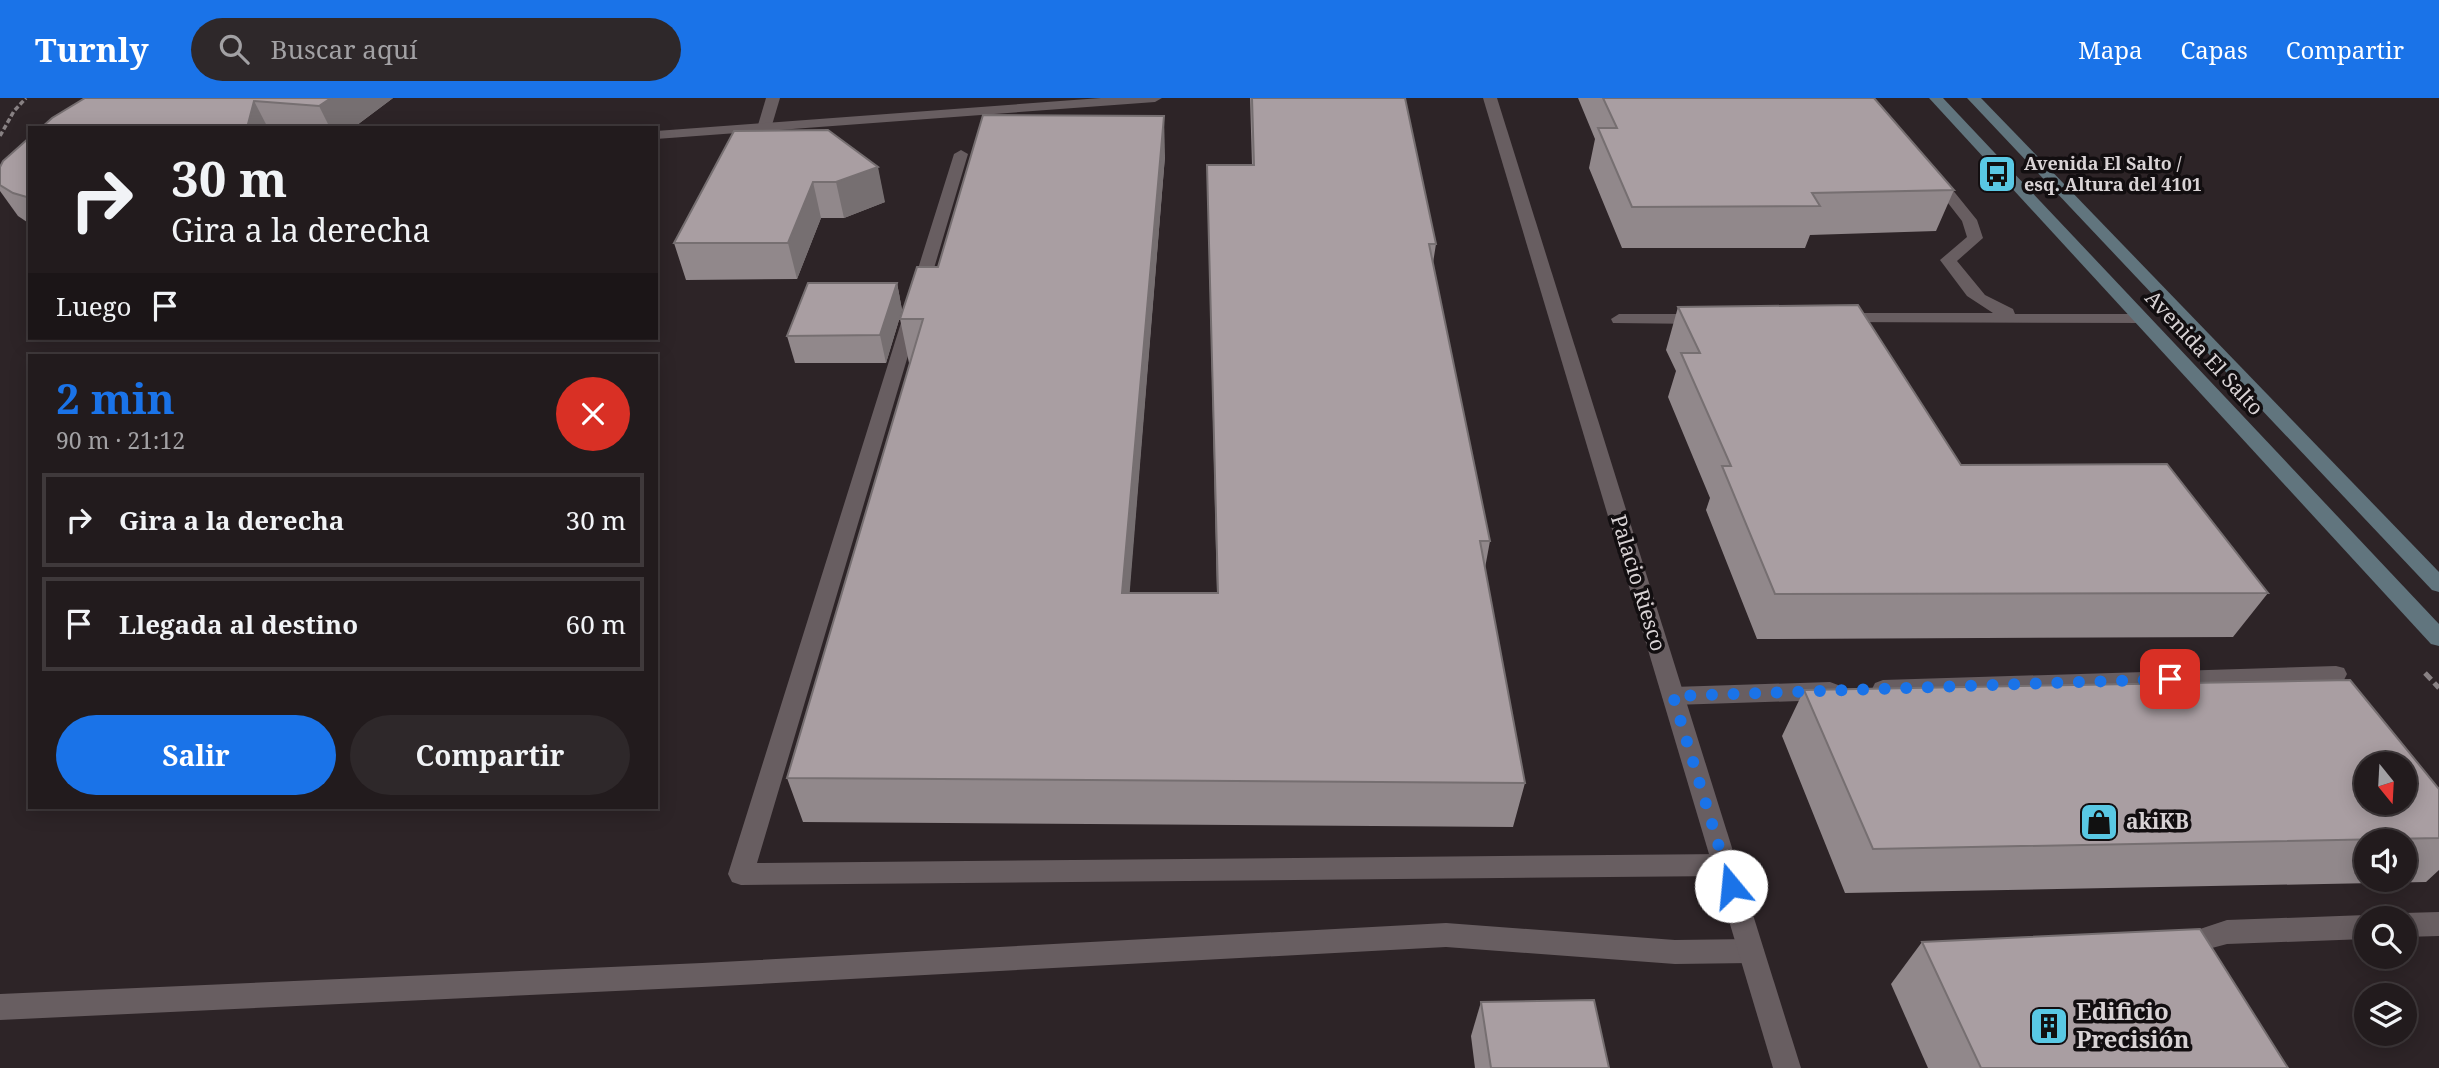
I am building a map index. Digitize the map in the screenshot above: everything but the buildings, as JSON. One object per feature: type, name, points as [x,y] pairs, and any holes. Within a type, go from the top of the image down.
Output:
[{"type":"main road","name":"Avenida El Salto","points":[[1936,98],[2439,638]]},
{"type":"main road","name":"Avenida El Salto","points":[[1974,98],[2439,585]]},
{"type":"street","points":[[765,125],[773,98]]},
{"type":"street","points":[[658,135],[1155,98]]},
{"type":"street","name":"Palacio Riesco","points":[[1490,98],[1787,1068]]},
{"type":"street","points":[[961,154],[741,874],[1724,865]]},
{"type":"street","points":[[1925,166],[1969,220],[1975,238],[1948,260],[1967,288],[1987,307],[2023,318]]},
{"type":"street","points":[[1828,318],[2141,319]]},
{"type":"street","points":[[1619,319],[1716,319]]},
{"type":"street","points":[[1673,696],[2336,674]]},
{"type":"street","points":[[2417,925],[2439,924]]},
{"type":"street","points":[[2210,979],[2202,967],[2197,942],[2227,932],[2354,927]]},
{"type":"street","points":[[0,1007],[1446,936],[1675,952],[1751,951]]},
{"type":"path","points":[[0,136],[14,111],[26,98]]},
{"type":"place","name":"Avenida El Salto / esq. Altura del 4101","points":[[1997,174]]},
{"type":"place","name":"akiKB","points":[[2099,822]]},
{"type":"place","name":"Edificio Precisión","points":[[2049,1026]]},
{"type":"route","points":[[1731,886],[1673,696],[2170,679]]}]
